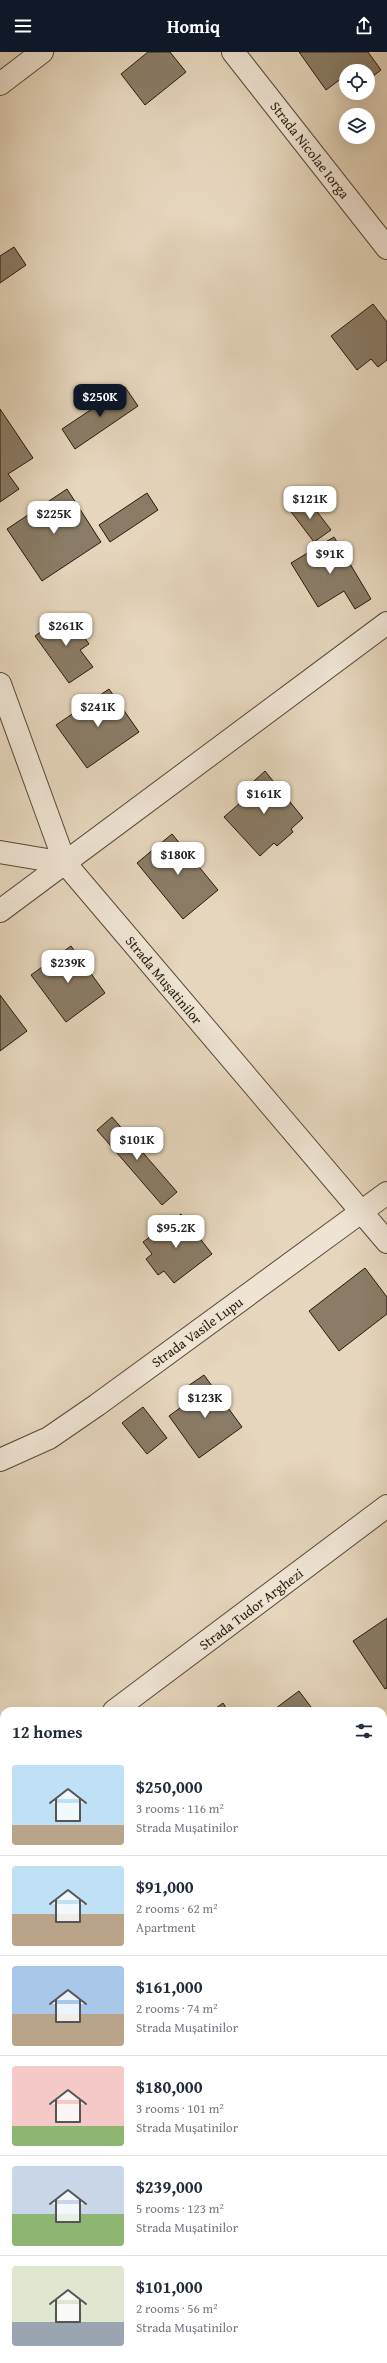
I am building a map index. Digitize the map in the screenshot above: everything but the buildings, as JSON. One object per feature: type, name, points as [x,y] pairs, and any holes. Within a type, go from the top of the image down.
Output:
[{"type":"street","points":[[0,84],[42,52]]},
{"type":"street","name":"Strada Nicolae Iorga","points":[[233,52],[387,248]]},
{"type":"street","points":[[0,911],[387,623]]},
{"type":"street","name":"Strada Muşatinilor","points":[[0,684],[65,863],[387,1242]]},
{"type":"street","points":[[0,852],[65,863]]},
{"type":"street","name":"Strada Vasile Lupu","points":[[0,1460],[49,1438],[97,1405],[387,1193]]},
{"type":"street","name":"Strada Tudor Arghezi","points":[[119,1707],[387,1506]]}]
